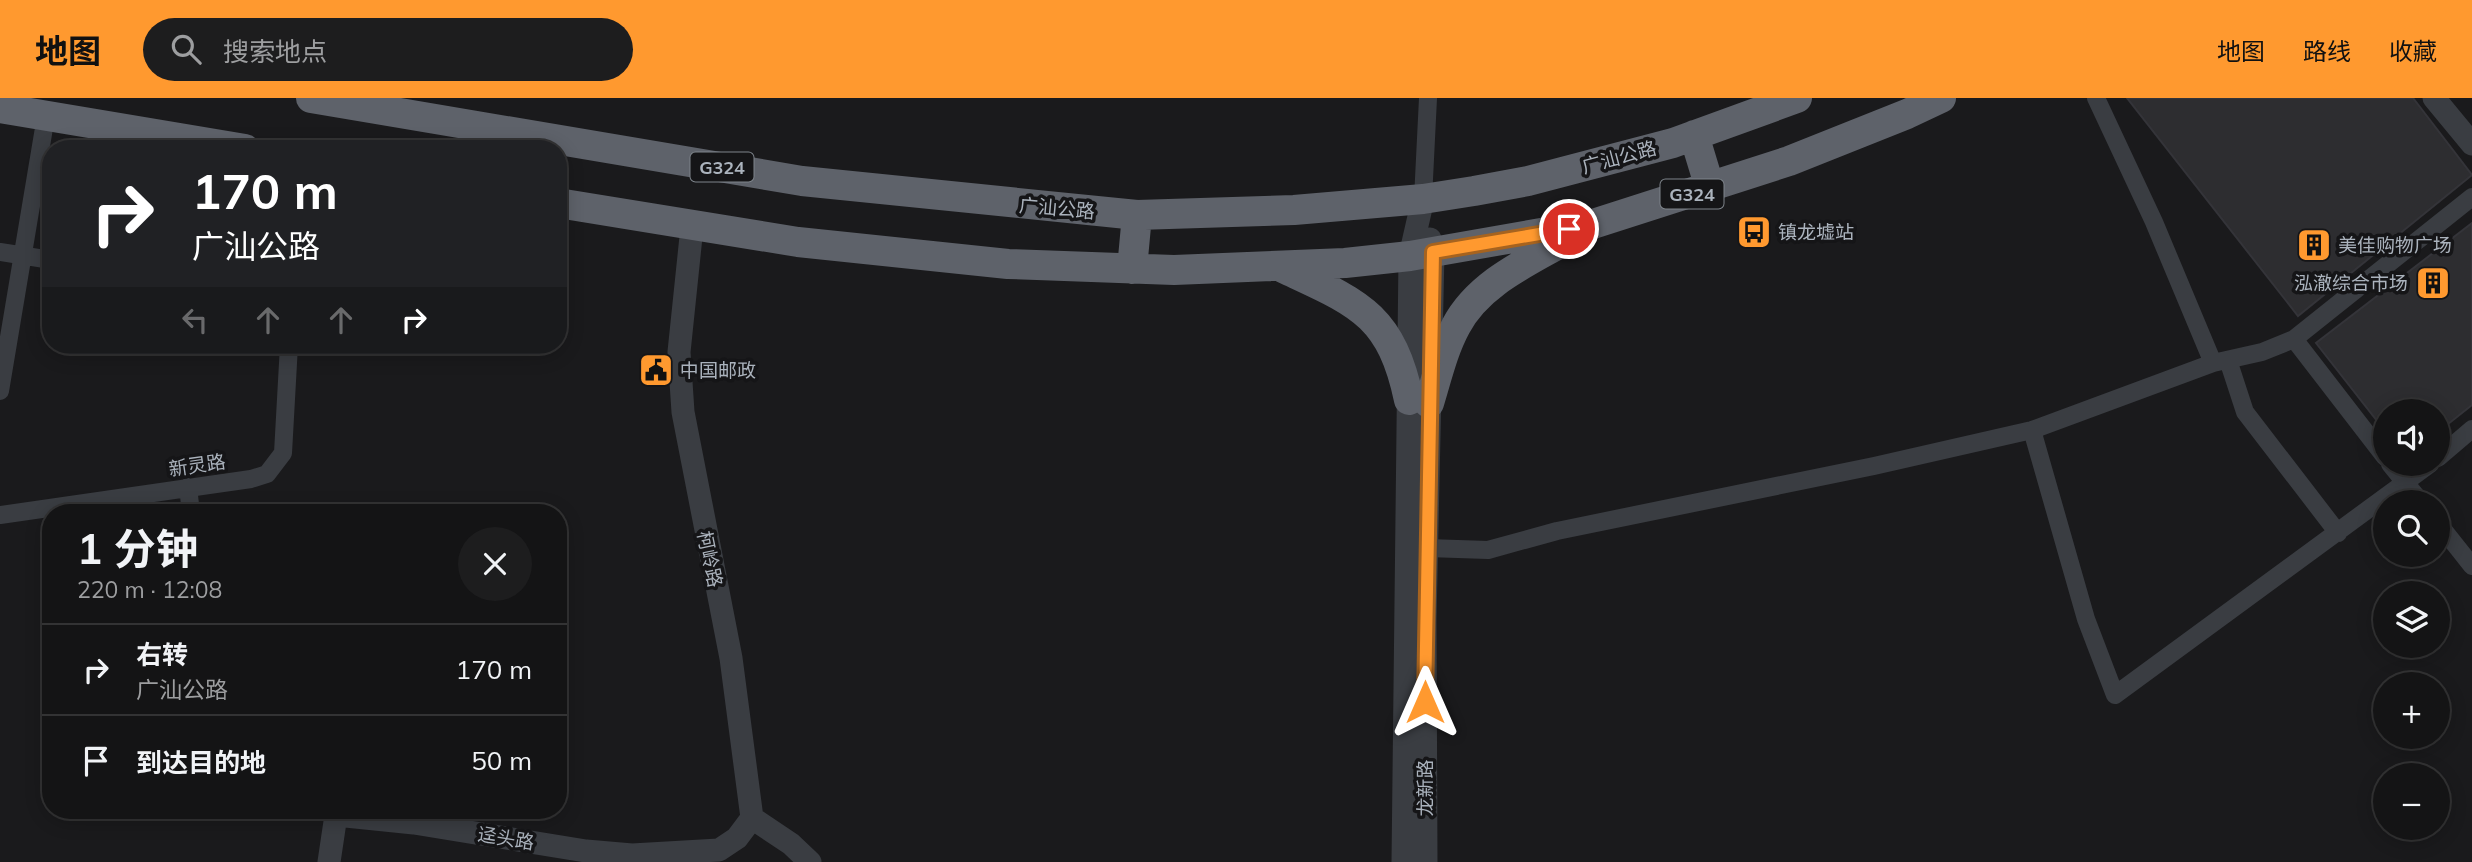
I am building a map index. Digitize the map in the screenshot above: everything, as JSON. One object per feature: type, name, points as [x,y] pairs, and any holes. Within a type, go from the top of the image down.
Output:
[{"type":"highway","name":"广汕公路","points":[[311,98],[351,102],[802,181],[1137,215],[1294,209],[1423,199],[1528,181],[1694,135],[1797,98]]},
{"type":"highway","name":"G324","points":[[567,205],[798,242],[1009,264],[1132,269],[1282,267],[1421,254],[1593,224],[1710,188],[1840,141],[1941,98]]},
{"type":"highway","points":[[0,108],[191,140]]},
{"type":"highway","points":[[1694,135],[1710,188]]},
{"type":"highway","points":[[1132,269],[1137,215]]},
{"type":"highway","points":[[1419,401],[1456,325],[1482,292],[1593,224]]},
{"type":"highway","points":[[1282,267],[1359,305],[1374,321],[1396,354],[1419,401]]},
{"type":"street","points":[[1423,199],[1428,98]]},
{"type":"street","points":[[2096,98],[2245,412],[2338,534]]},
{"type":"street","points":[[2434,98],[2472,144]]},
{"type":"street","points":[[0,391],[46,116]]},
{"type":"street","points":[[1427,548],[1488,550],[1557,531],[1874,466],[2032,430],[2220,362],[2262,352],[2294,339],[2472,197]]},
{"type":"street","name":"龙新路","points":[[1403,862],[1423,199]]},
{"type":"street","name":"柯岭路","points":[[692,226],[679,352],[683,412],[731,658],[752,818]]},
{"type":"street","points":[[0,252],[42,259]]},
{"type":"street","points":[[2294,339],[2373,441]]},
{"type":"street","name":"新灵路","points":[[74,504],[251,479],[267,474],[283,453],[288,354]]},
{"type":"street","name":"龙新路","points":[[1419,401],[1427,548],[1426,862]]},
{"type":"street","points":[[2450,448],[2472,429]]},
{"type":"street","points":[[2032,430],[2086,619],[2115,695],[2416,476]]},
{"type":"street","points":[[2400,476],[2411,490]]},
{"type":"street","points":[[188,487],[190,504]]},
{"type":"street","name":"新灵路","points":[[0,515],[42,509]]},
{"type":"street","points":[[2450,538],[2472,566]]},
{"type":"street","points":[[752,818],[791,844],[810,862]]},
{"type":"street","name":"迳头路","points":[[375,819],[586,851],[632,855],[719,850],[737,838],[752,818]]},
{"type":"street","name":"迳头路","points":[[329,862],[335,819]]},
{"type":"building","name":"美佳购物广场","points":[[2127,98],[2413,98],[2472,175],[2298,316]]},
{"type":"building","name":"泓澈综合市场","points":[[2472,223],[2472,405],[2450,422],[2450,399],[2373,399],[2373,416],[2316,343]]},
{"type":"place","name":"镇龙墟站","points":[[1754,232]]},
{"type":"place","name":"美佳购物广场","points":[[2314,245]]},
{"type":"place","name":"泓澈综合市场","points":[[2433,283]]},
{"type":"place","name":"中国邮政","points":[[656,370]]},
{"type":"route","points":[[1425,702],[1433,252],[1569,229]]}]
